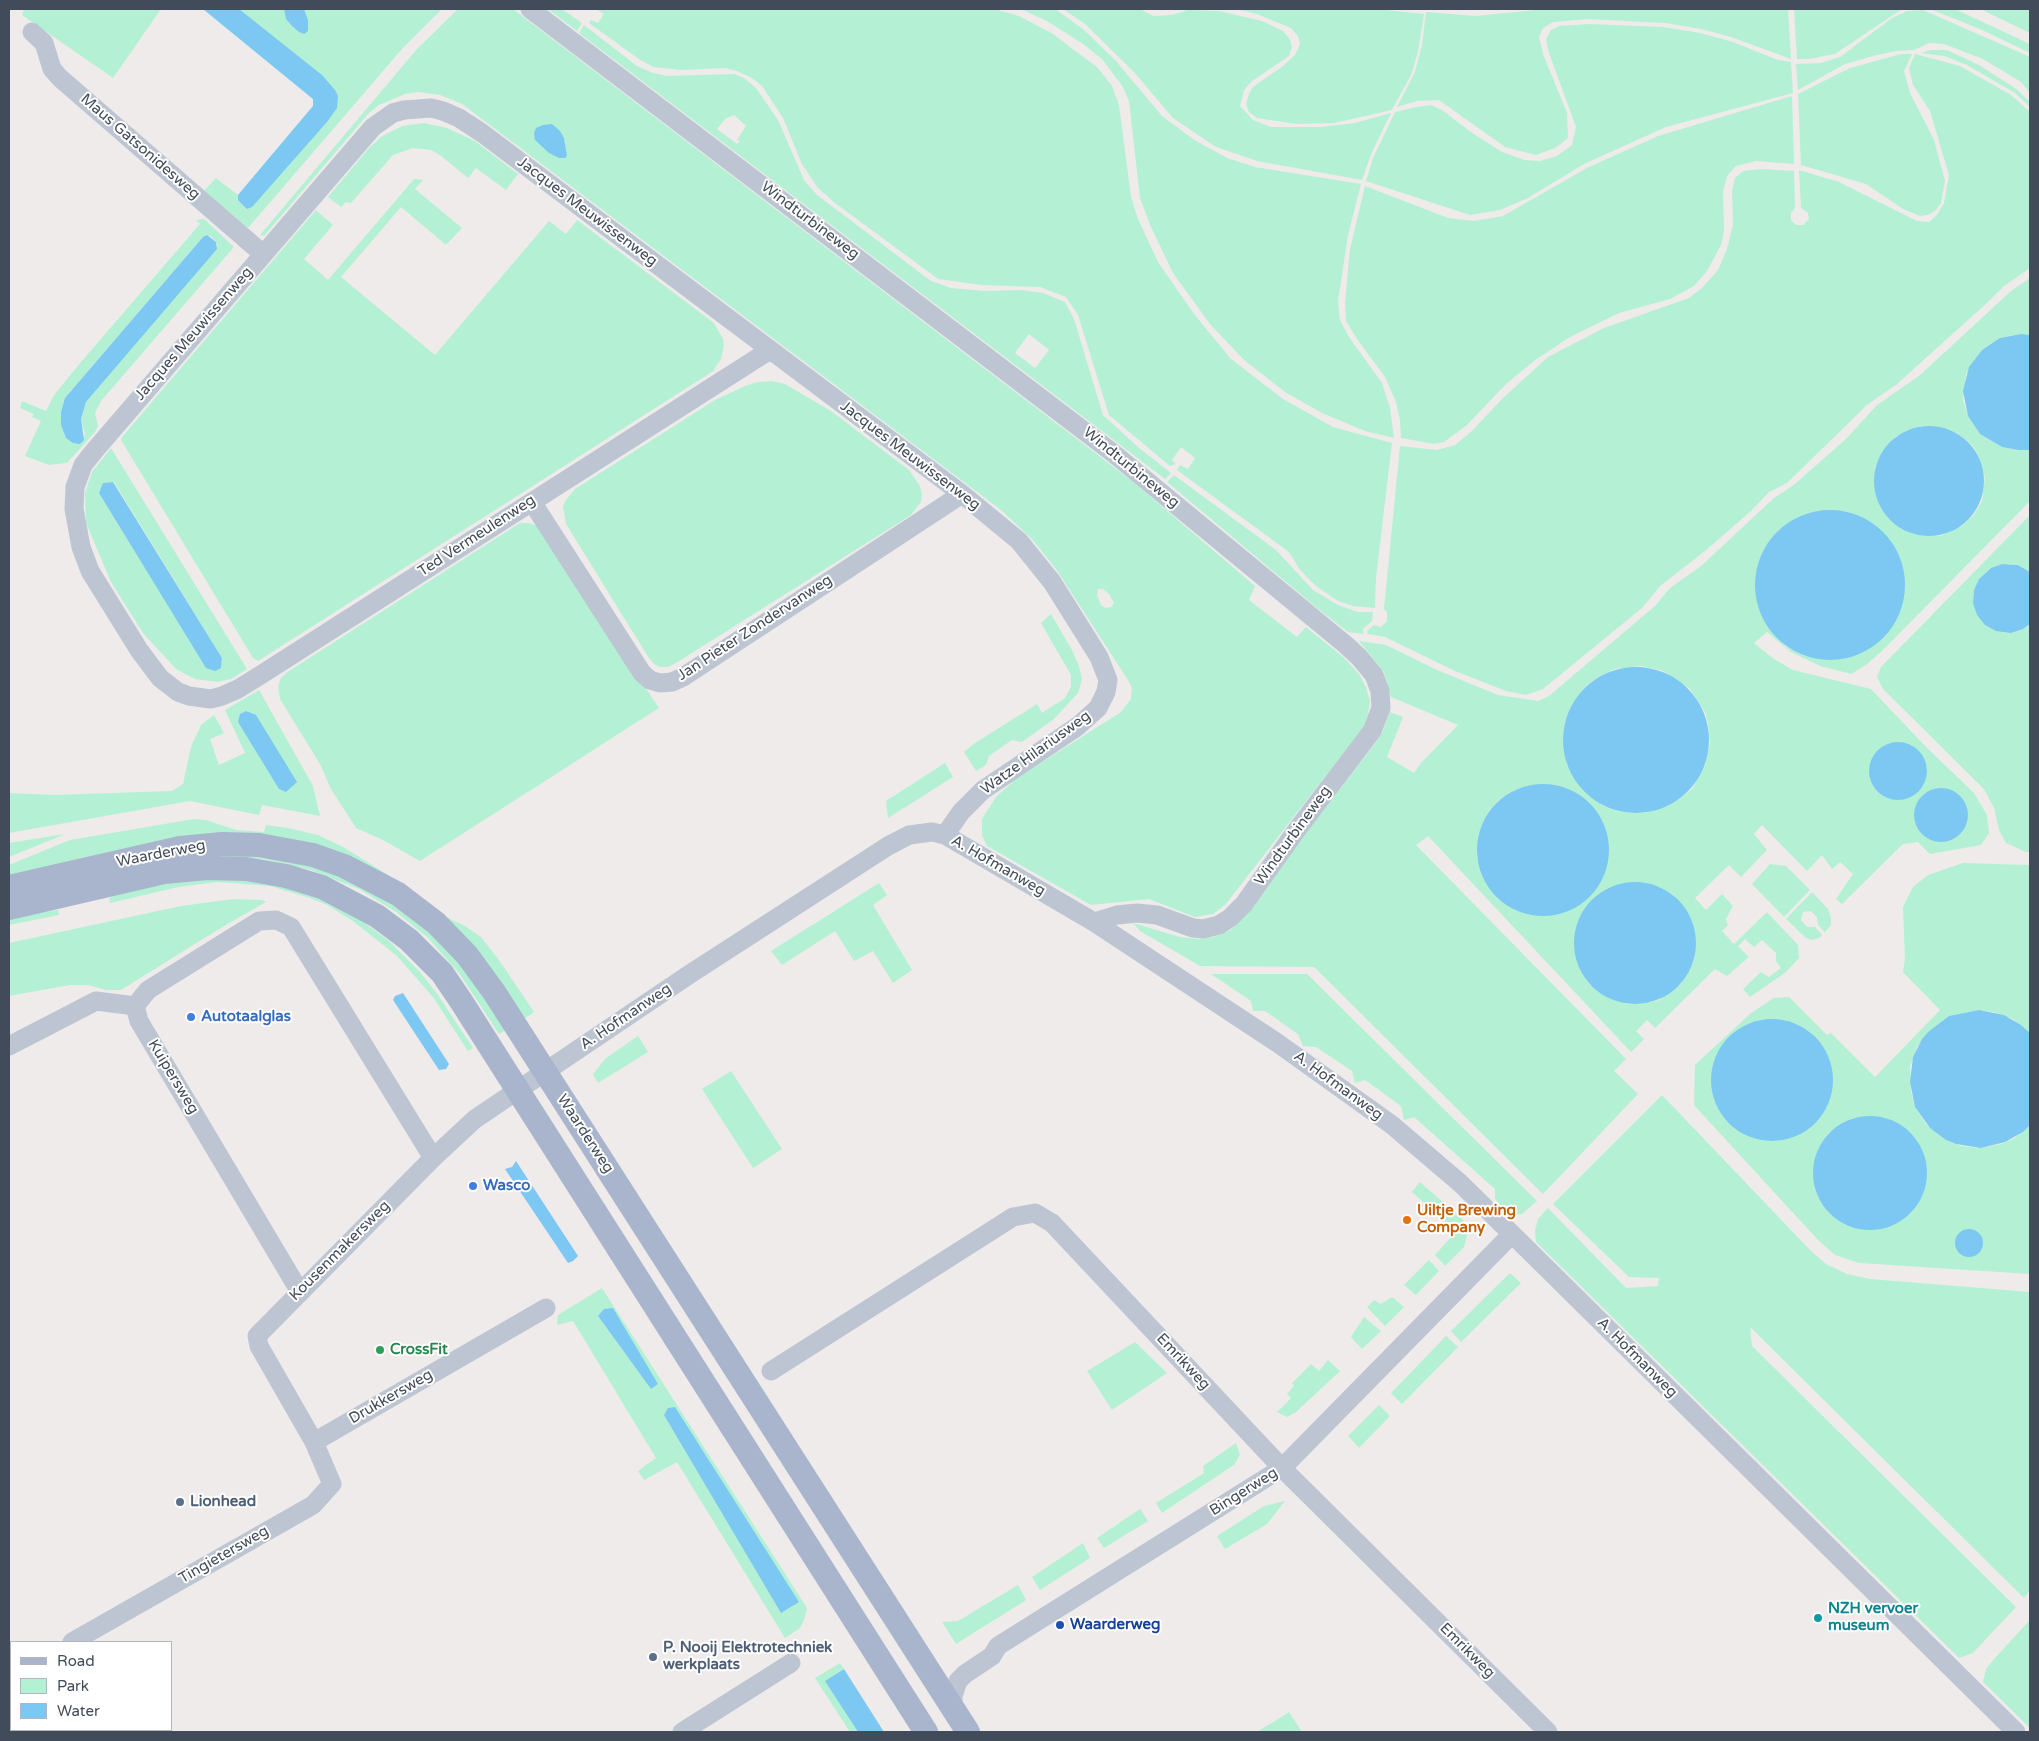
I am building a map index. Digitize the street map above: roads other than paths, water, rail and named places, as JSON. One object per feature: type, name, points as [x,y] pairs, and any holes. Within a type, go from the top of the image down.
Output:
[{"type":"main road","name":"Waarderweg","points":[[9,888],[160,852],[200,845],[259,845],[295,851],[329,860],[363,875],[398,894],[424,912],[447,933],[479,970],[968,1732]]},
{"type":"main road","name":"Waarderweg","points":[[9,908],[185,868],[246,869],[286,876],[313,884],[338,895],[376,916],[421,951],[451,987],[926,1732]]},
{"type":"street","name":"Windturbineweg","points":[[530,9],[1113,453],[1346,645],[1360,657],[1374,675],[1380,691],[1381,708],[1372,731],[1296,830],[1244,904],[1230,918],[1219,924],[1202,929],[1193,928],[1157,915],[1137,913],[1094,922]]},
{"type":"street","name":"Maus Gatsonidesweg","points":[[32,32],[44,43],[52,69],[60,78],[263,254]]},
{"type":"street","name":"Jacques Meuwissenweg","points":[[178,692],[160,678],[148,663],[90,571],[81,547],[74,510],[75,487],[83,465],[373,127],[393,113],[417,108],[431,108],[459,118],[482,133],[962,494],[1019,541],[1044,572],[1099,657],[1108,680],[1106,692]]},
{"type":"street","name":"Ted Vermeulenweg","points":[[178,692],[189,696],[211,698],[238,689],[770,350]]},
{"type":"street","name":"Jan Pieter Zondervanweg","points":[[532,502],[642,673],[650,680],[672,682],[962,494]]},
{"type":"street","name":"Watze Hilariusweg","points":[[945,835],[961,812],[983,790],[1078,726],[1098,708],[1106,692]]},
{"type":"street","name":"A. Hofmanweg","points":[[517,1090],[893,843],[920,833],[932,832],[945,835],[1094,922],[1229,1010],[1348,1092],[1435,1161],[1512,1234],[2016,1732]]},
{"type":"street","points":[[9,1046],[96,1001],[135,1006],[148,990],[260,921],[276,920],[291,927],[433,1158]]},
{"type":"street","name":"Kuipersweg","points":[[135,1006],[139,1021],[300,1292]]},
{"type":"street","name":"Kousenmakersweg","points":[[314,1442],[258,1346],[257,1336],[475,1118],[517,1090]]},
{"type":"street","name":"Emrikweg","points":[[771,1371],[1013,1217],[1036,1213],[1052,1223],[1282,1468],[1548,1732]]},
{"type":"street","name":"Bingerweg","points":[[953,1709],[953,1696],[958,1681],[992,1656],[998,1646],[1282,1468],[1512,1234]]},
{"type":"street","name":"Drukkersweg","points":[[314,1442],[546,1308]]},
{"type":"street","name":"Tingietersweg","points":[[74,1641],[313,1505],[332,1484],[314,1442]]},
{"type":"street","points":[[682,1732],[791,1663]]},
{"type":"water","points":[[203,9],[239,9],[322,75],[338,96],[337,108],[327,122],[252,207],[247,209],[238,200],[238,195],[313,106],[313,99]]},
{"type":"water","points":[[284,9],[304,9],[308,20],[308,31],[304,34],[292,26],[286,19]]},
{"type":"water","points":[[552,124],[560,131],[564,138],[567,156],[565,158],[559,158],[549,153],[535,140],[534,133],[536,128]]},
{"type":"water","points":[[207,235],[216,242],[217,249],[86,402],[81,419],[84,440],[80,444],[73,443],[66,438],[61,425],[61,412],[65,398],[203,237]]},
{"type":"water","points":[[2021,334],[2030,335],[2030,450],[2002,447],[1980,434],[1968,416],[1963,391],[1969,367],[1982,350],[2000,338]]},
{"type":"water","points":[[1929,426],[1950,430],[1968,442],[1980,460],[1984,481],[1980,502],[1968,520],[1950,532],[1929,536],[1908,532],[1890,520],[1878,502],[1874,481],[1878,460],[1890,442],[1908,430]]},
{"type":"water","points":[[113,482],[222,658],[221,668],[215,671],[206,668],[99,493],[103,483]]},
{"type":"water","points":[[1830,510],[1859,516],[1883,532],[1899,556],[1905,585],[1899,614],[1883,638],[1859,654],[1830,660],[1801,654],[1777,638],[1761,614],[1755,585],[1761,556],[1777,532],[1801,516]]},
{"type":"water","points":[[2002,564],[2018,565],[2030,572],[2030,624],[2023,629],[2011,633],[1996,631],[1985,625],[1977,615],[1973,603],[1974,590],[1979,579],[1991,568]]},
{"type":"water","points":[[1636,667],[1664,672],[1688,688],[1704,712],[1709,740],[1704,768],[1688,792],[1664,808],[1636,813],[1608,808],[1584,792],[1568,768],[1563,740],[1568,712],[1584,688],[1608,672]]},
{"type":"water","points":[[246,711],[256,715],[297,782],[286,792],[279,789],[238,722],[240,714]]},
{"type":"water","points":[[1898,742],[1909,744],[1922,755],[1927,771],[1925,782],[1914,795],[1898,800],[1887,798],[1874,787],[1869,771],[1871,760],[1882,747]]},
{"type":"water","points":[[1543,784],[1556,785],[1568,789],[1590,803],[1604,825],[1608,837],[1608,863],[1604,875],[1590,897],[1568,911],[1556,915],[1543,916],[1530,915],[1518,911],[1496,897],[1482,875],[1478,863],[1477,850],[1478,837],[1482,825],[1496,803],[1518,789],[1530,785]]},
{"type":"water","points":[[1936,788],[1946,788],[1956,792],[1964,800],[1968,815],[1964,830],[1956,838],[1946,842],[1936,842],[1926,838],[1918,830],[1914,820],[1914,810],[1918,800],[1926,792]]},
{"type":"water","points":[[1635,882],[1647,883],[1658,887],[1669,892],[1678,900],[1686,909],[1691,920],[1695,931],[1695,955],[1691,966],[1686,977],[1678,986],[1669,994],[1658,999],[1647,1003],[1635,1004],[1623,1003],[1612,999],[1601,994],[1592,986],[1584,977],[1579,966],[1575,955],[1574,943],[1575,931],[1579,920],[1584,909],[1592,900],[1601,892],[1612,887],[1623,883]]},
{"type":"water","points":[[403,993],[449,1064],[446,1069],[439,1070],[393,1000],[395,996]]},
{"type":"water","points":[[1979,1010],[2004,1015],[2030,1033],[2030,1125],[2023,1132],[2005,1142],[1981,1148],[1956,1144],[1946,1140],[1930,1128],[1915,1107],[1910,1082],[1913,1057],[1922,1039],[1929,1031],[1949,1016]]},
{"type":"water","points":[[1772,1019],[1784,1020],[1795,1024],[1815,1037],[1828,1057],[1832,1068],[1832,1092],[1828,1103],[1815,1123],[1795,1136],[1784,1140],[1772,1141],[1760,1140],[1749,1136],[1729,1123],[1716,1103],[1712,1092],[1711,1080],[1712,1068],[1716,1057],[1729,1037],[1749,1024],[1760,1020]]},
{"type":"water","points":[[1870,1116],[1892,1120],[1910,1133],[1923,1151],[1927,1173],[1923,1195],[1910,1213],[1892,1226],[1870,1230],[1848,1226],[1830,1213],[1817,1195],[1813,1173],[1817,1151],[1830,1133],[1848,1120]]},
{"type":"water","points":[[516,1161],[578,1256],[573,1261],[568,1263],[505,1169],[512,1167]]},
{"type":"water","points":[[1969,1229],[1979,1233],[1983,1243],[1979,1253],[1969,1257],[1959,1253],[1955,1243],[1959,1233]]},
{"type":"water","points":[[613,1308],[658,1384],[651,1389],[598,1316],[604,1309]]},
{"type":"water","points":[[675,1407],[799,1602],[781,1613],[664,1415],[668,1408]]},
{"type":"water","points":[[844,1669],[884,1732],[858,1732],[825,1681]]},
{"type":"place","name":"Autotaalglas","points":[[191,1017]]},
{"type":"place","name":"Wasco","points":[[473,1186]]},
{"type":"place","name":"Uiltje Brewing Company","points":[[1407,1220]]},
{"type":"place","name":"CrossFit","points":[[380,1350]]},
{"type":"place","name":"Lionhead","points":[[180,1502]]},
{"type":"place","name":"NZH vervoer museum","points":[[1818,1618]]},
{"type":"place","name":"Waarderweg","points":[[1060,1625]]},
{"type":"place","name":"P. Nooij Elektrotechniek werkplaats","points":[[653,1657]]}]
